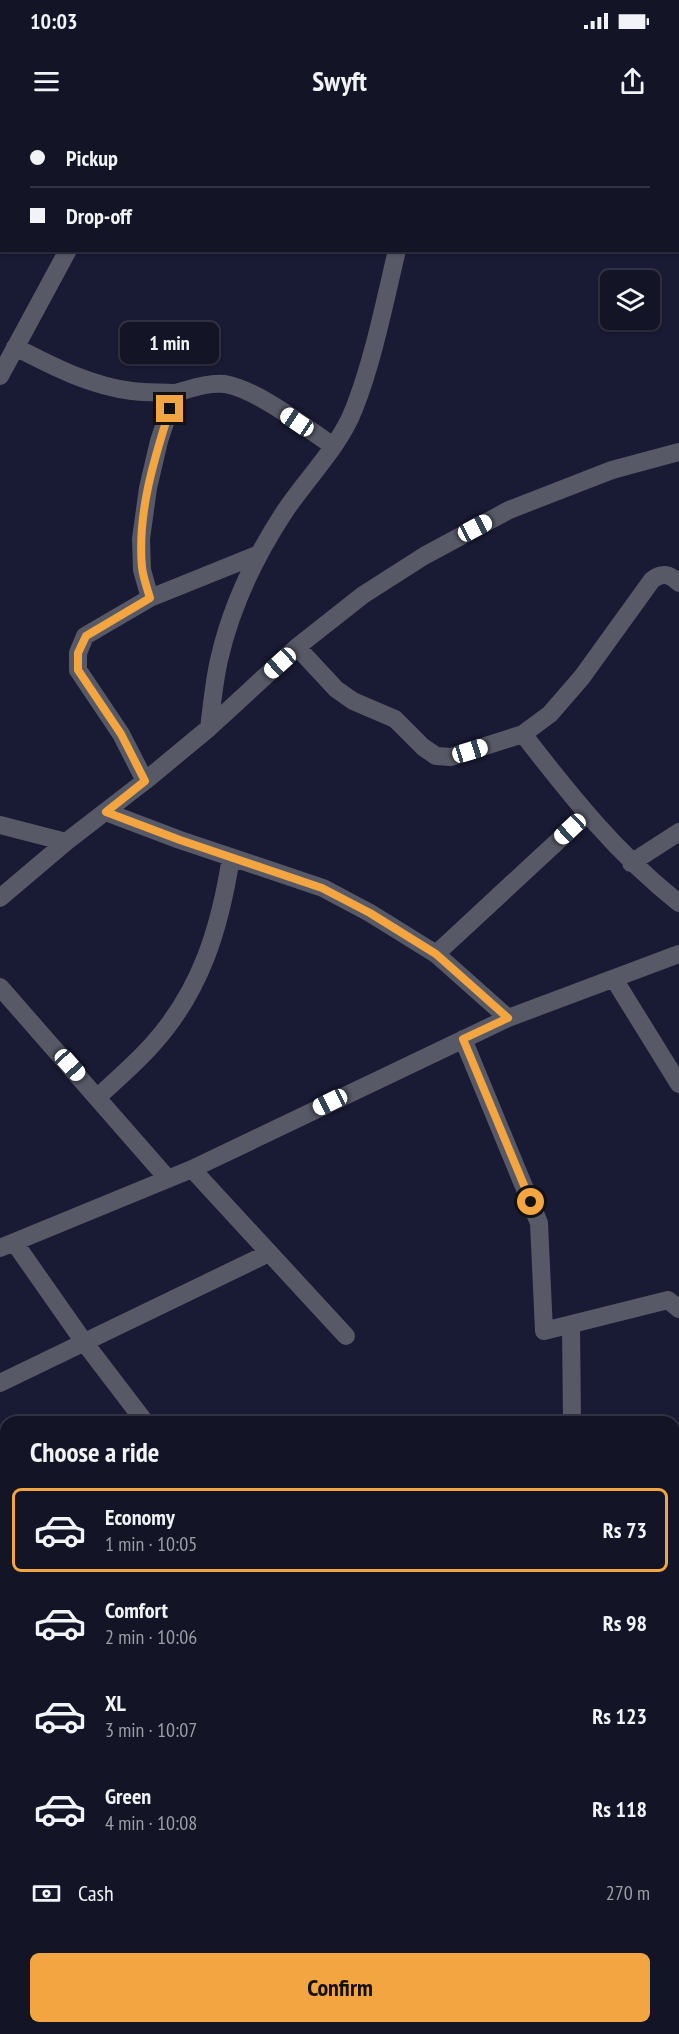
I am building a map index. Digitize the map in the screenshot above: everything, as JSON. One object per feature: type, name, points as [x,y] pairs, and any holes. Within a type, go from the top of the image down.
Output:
[{"type":"street","points":[[0,376],[67,252]]},
{"type":"street","points":[[209,728],[219,659],[236,608],[259,554],[286,510],[333,446],[354,410],[396,252]]},
{"type":"street","points":[[15,347],[93,383],[132,391],[175,393],[202,386],[224,384],[244,391],[279,410],[333,446]]},
{"type":"street","points":[[150,598],[142,570],[141,540],[148,488],[159,441],[175,393]]},
{"type":"street","points":[[0,898],[209,728],[297,646],[363,595],[424,556],[509,510],[612,470],[679,452]]},
{"type":"street","points":[[145,781],[121,734],[78,670],[78,653],[86,636],[150,598],[259,554]]},
{"type":"street","points":[[297,646],[336,689],[353,701],[395,719],[423,747],[436,756],[452,757],[523,734],[550,714],[582,677],[652,580],[659,575],[668,575],[679,583]]},
{"type":"street","points":[[523,734],[587,814],[631,862],[679,903]]},
{"type":"street","points":[[106,812],[322,888],[370,913],[436,954],[508,1018]]},
{"type":"street","points":[[436,954],[587,814]]},
{"type":"street","points":[[0,825],[66,842]]},
{"type":"street","points":[[631,862],[679,832]]},
{"type":"street","points":[[98,1097],[152,1045],[188,996],[203,969],[218,924],[231,856]]},
{"type":"street","points":[[140,1416],[7,1245],[192,1169],[508,1018],[679,954]]},
{"type":"street","points":[[614,979],[679,1084]]},
{"type":"street","points":[[0,987],[168,1179]]},
{"type":"street","points":[[463,1039],[539,1223],[544,1331],[668,1300],[679,1309]]},
{"type":"street","points":[[192,1169],[346,1336]]},
{"type":"street","points":[[0,1383],[269,1253]]},
{"type":"street","points":[[571,1325],[572,1416]]},
{"type":"route","points":[[170,409],[159,441],[148,488],[141,540],[142,570],[150,598],[86,636],[78,653],[78,670],[121,734],[145,781],[106,812],[180,840],[322,888],[370,913],[436,954],[508,1018],[463,1039],[531,1202]]}]
